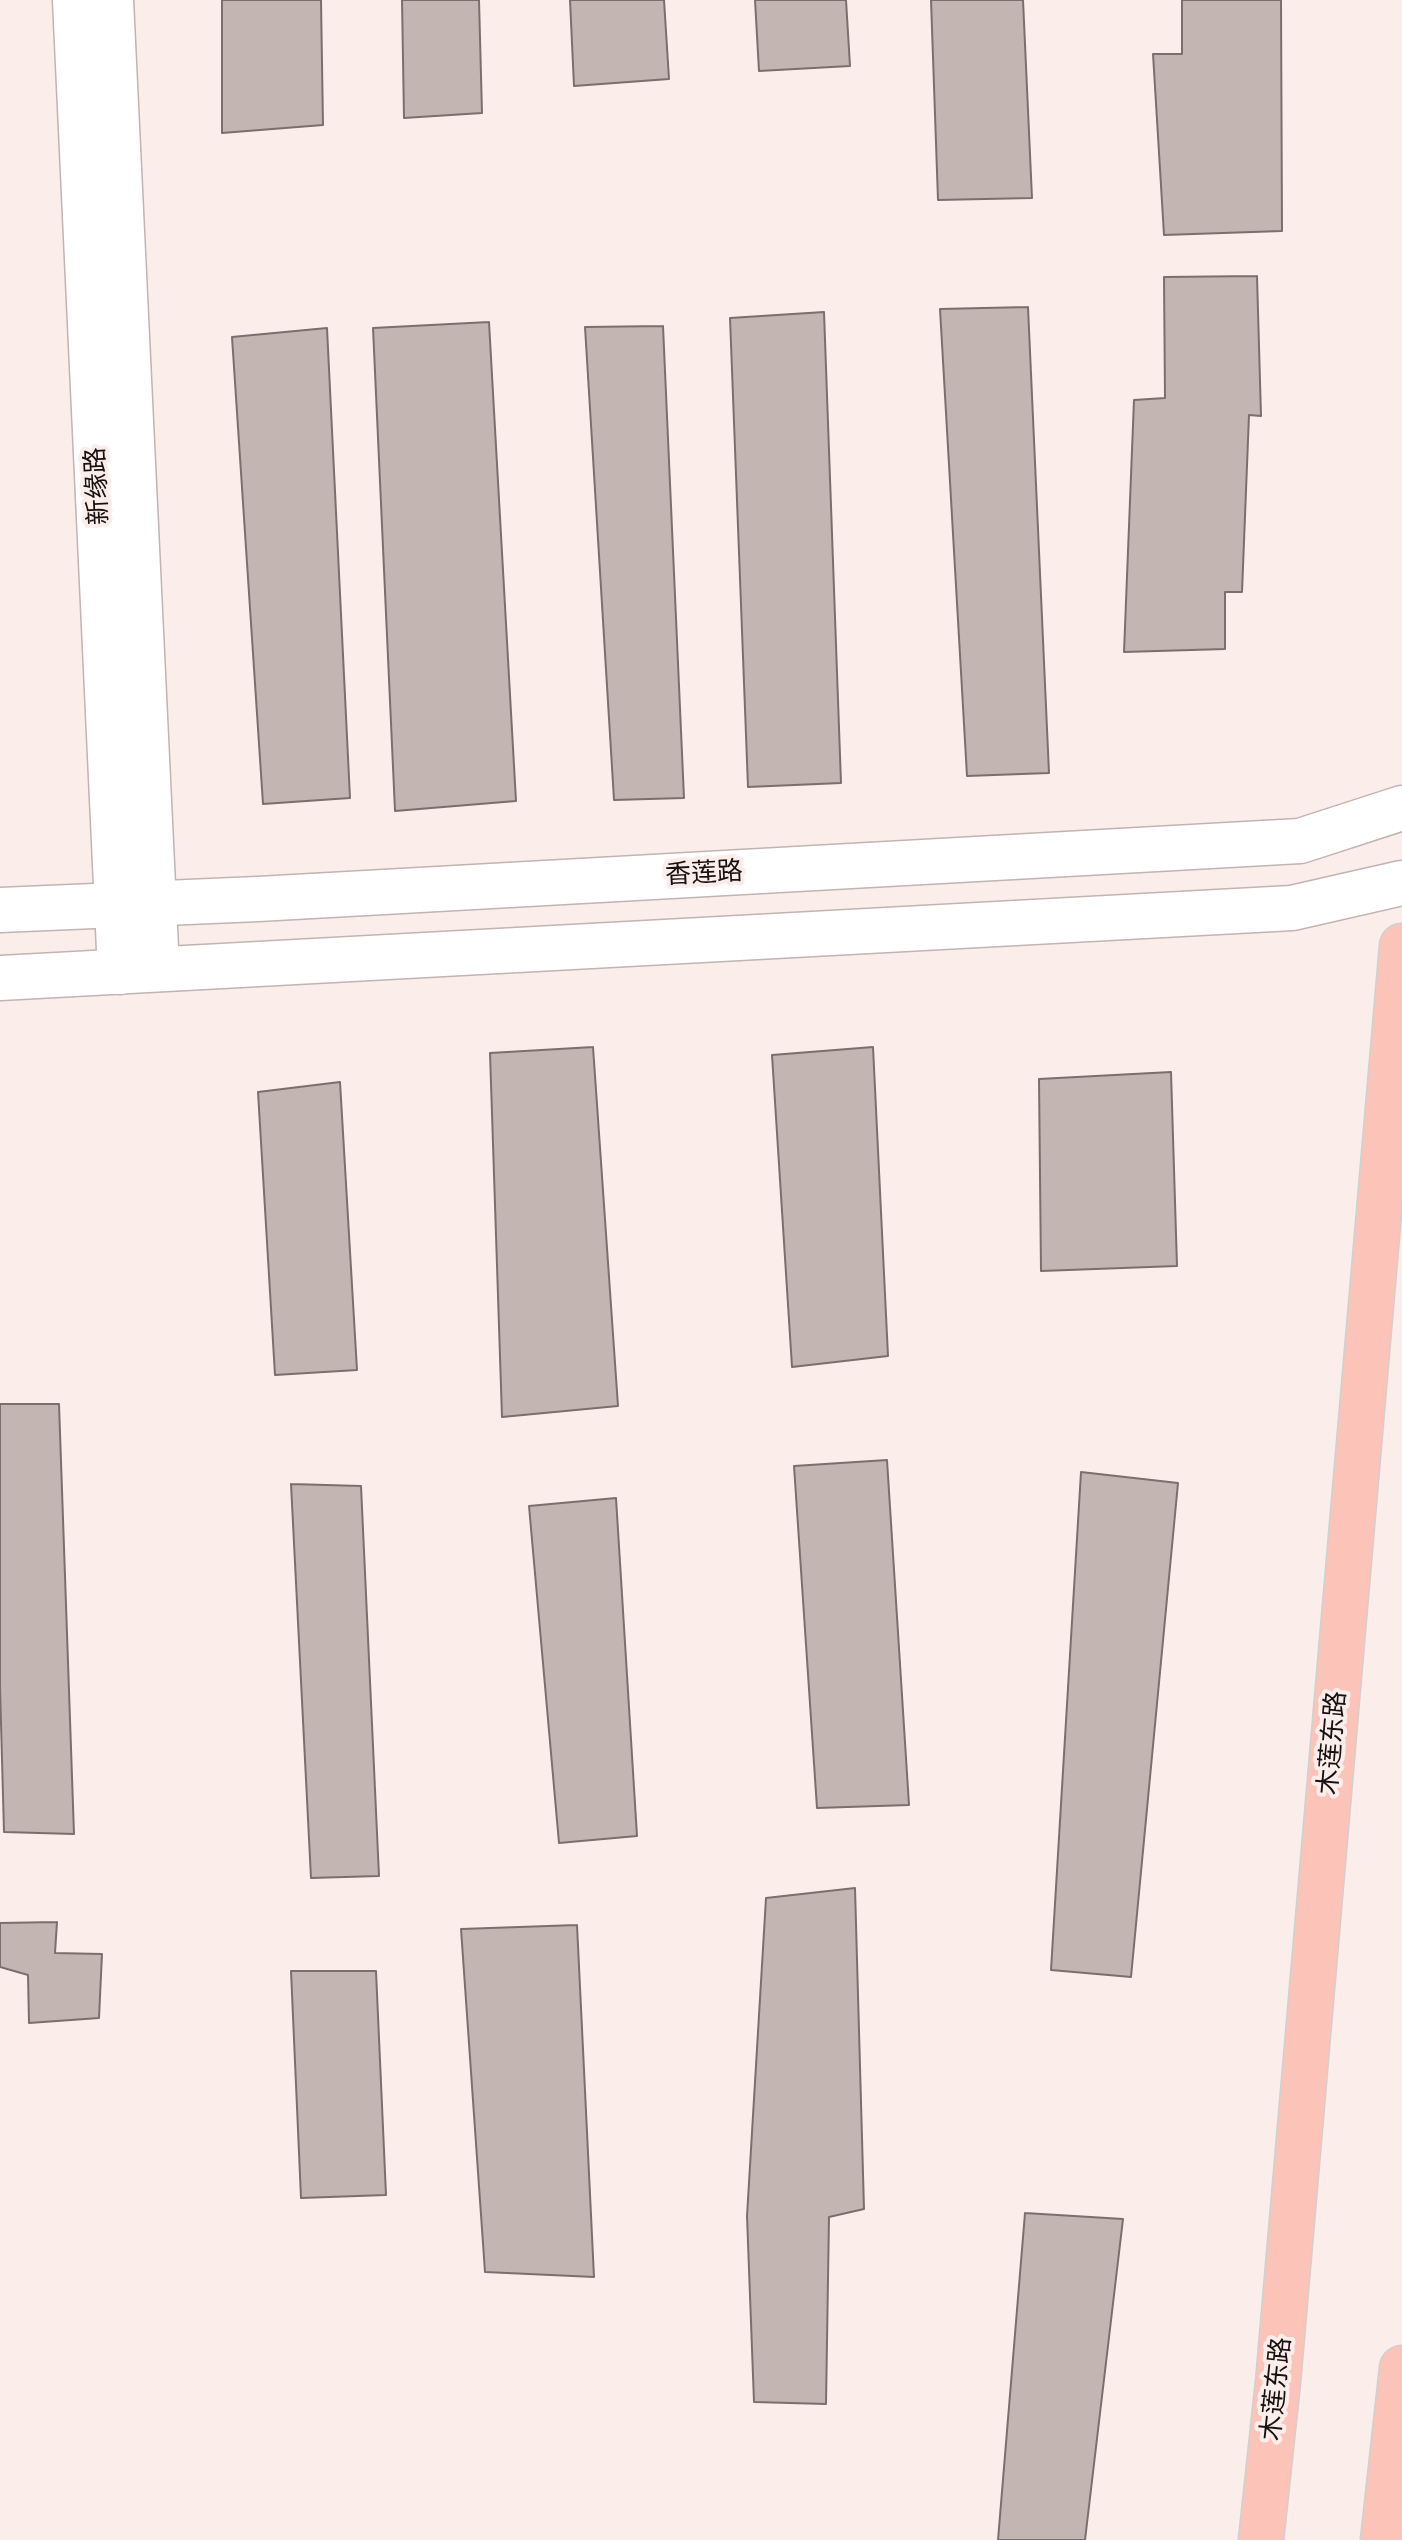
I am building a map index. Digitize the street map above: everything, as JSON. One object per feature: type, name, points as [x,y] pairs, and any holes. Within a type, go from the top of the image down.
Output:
[{"type":"main road","name":"新缘路","points":[[75,0],[135,904]]},
{"type":"main road","name":"新缘路","points":[[111,0],[138,970]]},
{"type":"main road","name":"香莲路","points":[[0,910],[1300,841],[1402,808]]},
{"type":"main road","points":[[0,978],[1292,908],[1402,883]]},
{"type":"main road","name":"木莲东路","points":[[1261,2540],[1278,2382],[1402,946]]},
{"type":"main road","points":[[1383,2540],[1402,2368]]},
{"type":"main road","points":[[1391,2486],[1396,2540]]},
{"type":"building","points":[[222,0],[321,0],[323,125],[222,133]]},
{"type":"building","points":[[402,0],[479,0],[482,113],[404,118]]},
{"type":"building","points":[[570,0],[664,0],[669,79],[574,86]]},
{"type":"building","points":[[755,0],[846,0],[850,66],[759,71]]},
{"type":"building","points":[[931,0],[1023,0],[1032,198],[938,200]]},
{"type":"building","points":[[1182,0],[1281,0],[1282,231],[1164,235],[1153,54],[1182,54]]},
{"type":"building","points":[[1257,276],[1261,416],[1249,415],[1242,592],[1225,592],[1225,649],[1124,652],[1134,400],[1165,398],[1164,277]]},
{"type":"building","points":[[1028,307],[1049,773],[967,776],[940,309]]},
{"type":"building","points":[[824,312],[841,783],[748,787],[730,318]]},
{"type":"building","points":[[489,322],[516,801],[395,811],[373,328]]},
{"type":"building","points":[[663,326],[684,798],[614,800],[585,327]]},
{"type":"building","points":[[327,328],[350,798],[263,804],[232,337]]},
{"type":"building","points":[[593,1047],[618,1406],[502,1417],[490,1053]]},
{"type":"building","points":[[873,1047],[888,1356],[792,1367],[772,1055]]},
{"type":"building","points":[[1171,1072],[1177,1266],[1041,1271],[1039,1079]]},
{"type":"building","points":[[340,1082],[357,1370],[275,1375],[258,1092]]},
{"type":"building","points":[[0,1404],[59,1404],[74,1834],[4,1832],[0,1687]]},
{"type":"building","points":[[887,1460],[909,1805],[817,1808],[794,1466]]},
{"type":"building","points":[[1081,1472],[1178,1483],[1131,1977],[1051,1970]]},
{"type":"building","points":[[291,1484],[361,1486],[379,1876],[311,1878]]},
{"type":"building","points":[[616,1498],[637,1836],[559,1843],[529,1506]]},
{"type":"building","points":[[855,1888],[864,2209],[829,2217],[826,2404],[754,2402],[747,2216],[766,1898]]},
{"type":"building","points":[[57,1922],[55,1953],[102,1954],[99,2018],[29,2023],[28,1975],[0,1967],[0,1923]]},
{"type":"building","points":[[577,1925],[594,2277],[485,2272],[461,1929]]},
{"type":"building","points":[[291,1971],[376,1971],[386,2195],[301,2198]]},
{"type":"building","points":[[1025,2213],[1123,2219],[1085,2540],[998,2540]]}]
